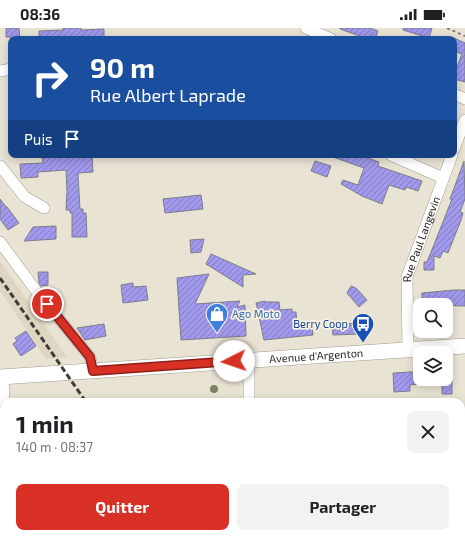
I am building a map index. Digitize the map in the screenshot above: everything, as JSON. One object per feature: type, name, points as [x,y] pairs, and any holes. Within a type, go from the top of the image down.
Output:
[{"type":"main road","name":"Avenue d'Argenton","points":[[1,376],[465,346]]},
{"type":"street","points":[[310,33],[320,36]]},
{"type":"street","points":[[457,141],[465,120]]},
{"type":"street","points":[[398,158],[443,178]]},
{"type":"street","name":"Rue Paul Langevin","points":[[408,350],[408,277],[451,158]]},
{"type":"street","points":[[0,166],[25,197],[44,208]]},
{"type":"street","points":[[0,242],[37,292],[90,357],[93,371]]},
{"type":"street","points":[[249,360],[249,398]]},
{"type":"street","points":[[1,376],[4,398]]},
{"type":"path","points":[[447,28],[465,36]]},
{"type":"shaded area","points":[[0,261],[67,357],[46,359],[0,291]]},
{"type":"building","points":[[6,28],[19,28],[20,36],[6,37]]},
{"type":"building","points":[[63,28],[81,28],[81,30],[104,29],[104,36],[39,36],[39,31],[63,30]]},
{"type":"building","points":[[370,28],[378,31],[376,36],[360,36],[340,29]]},
{"type":"building","points":[[403,28],[432,28],[430,36],[422,36],[403,30]]},
{"type":"building","points":[[457,39],[465,43],[465,82],[457,80],[457,67],[462,54],[457,52]]},
{"type":"building","points":[[42,158],[92,158],[93,172],[79,173],[78,175],[80,209],[83,209],[83,213],[86,213],[87,237],[72,237],[72,213],[70,213],[70,210],[66,210],[66,170],[38,172],[38,177],[21,178],[20,164],[43,163]]},
{"type":"building","points":[[336,158],[368,158],[379,162],[378,166],[422,181],[418,191],[406,187],[405,190],[389,185],[382,204],[362,196],[341,184],[343,180],[358,185],[364,168]]},
{"type":"building","points":[[315,161],[331,166],[327,177],[311,171]]},
{"type":"building","points":[[464,161],[465,199],[460,212],[463,213],[461,220],[448,253],[443,251],[440,258],[434,256],[434,270],[424,270],[424,262],[427,262],[435,242],[452,199],[450,199]]},
{"type":"building","points":[[201,195],[203,209],[165,213],[163,199]]},
{"type":"building","points":[[0,199],[19,223],[8,230],[0,219]]},
{"type":"building","points":[[56,226],[56,239],[24,241],[33,227]]},
{"type":"building","points":[[204,239],[201,252],[191,253],[190,240]]},
{"type":"building","points":[[211,254],[256,274],[243,275],[243,287],[206,264]]},
{"type":"building","points":[[38,272],[48,272],[48,285],[41,286],[39,283]]},
{"type":"building","points":[[209,274],[195,304],[240,301],[237,307],[245,305],[246,336],[181,340],[177,278]]},
{"type":"building","points":[[133,283],[133,287],[146,286],[148,300],[123,303],[121,285]]},
{"type":"building","points":[[351,286],[356,288],[367,300],[359,307],[347,293]]},
{"type":"building","points":[[465,290],[465,306],[453,306],[453,298],[422,298],[422,293]]},
{"type":"building","points":[[265,301],[279,302],[280,310],[292,309],[292,312],[296,312],[297,327],[312,326],[313,335],[264,340],[256,303]]},
{"type":"building","points":[[359,323],[360,334],[333,335],[332,325]]},
{"type":"building","points":[[104,324],[106,336],[85,340],[77,328]]},
{"type":"building","points":[[26,331],[36,346],[21,356],[13,344],[17,341],[15,338]]},
{"type":"building","points":[[413,372],[413,385],[410,385],[410,391],[394,392],[393,373]]},
{"type":"building","points":[[442,386],[452,386],[452,394],[442,394]]},
{"type":"railway","points":[[0,278],[83,398]]},
{"type":"place","name":"Ago Moto","points":[[217,334]]},
{"type":"place","name":"Berry Coop","points":[[363,344]]},
{"type":"route","points":[[47,304],[90,357],[93,371],[234,361]]}]
